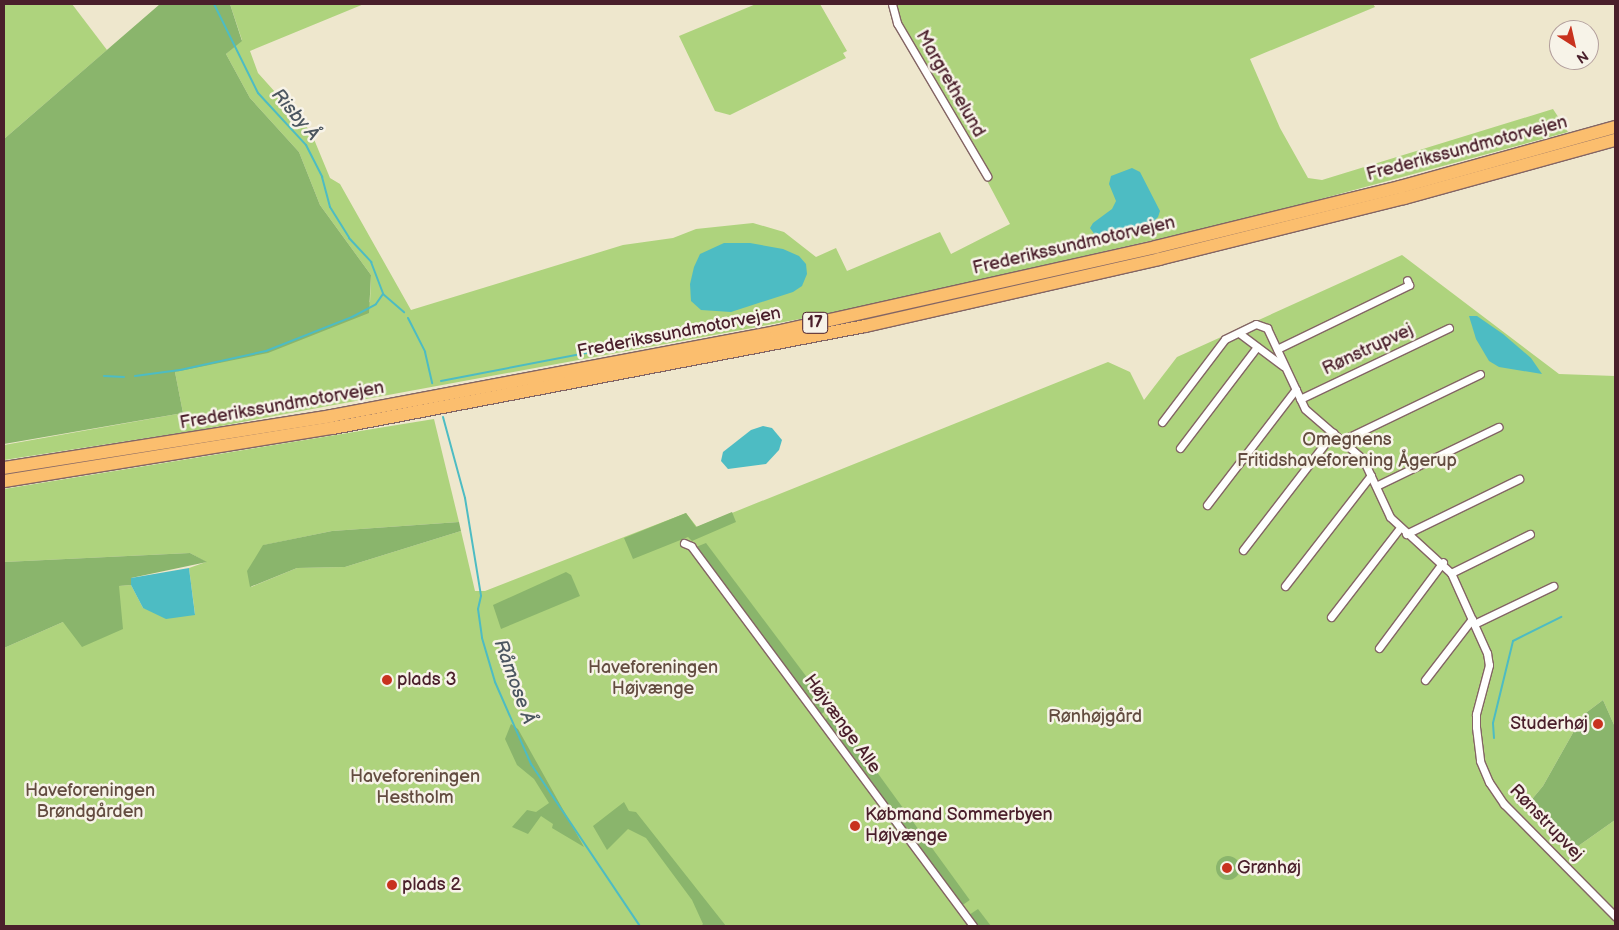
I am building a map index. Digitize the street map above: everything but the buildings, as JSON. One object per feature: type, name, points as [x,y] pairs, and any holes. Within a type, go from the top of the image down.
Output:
[{"type":"highway","name":"Frederikssundmotorvejen","points":[[4,468],[331,416],[776,332],[1156,247],[1400,187],[1615,126]]},
{"type":"highway","name":"Frederikssundmotorvejen","points":[[4,481],[342,426],[874,324],[1159,259],[1404,198],[1615,140]]},
{"type":"street","name":"Margrethelund","points":[[892,4],[897,23],[987,176]]},
{"type":"street","points":[[1277,349],[1409,285],[1407,280]]},
{"type":"street","name":"Rønstrupvej","points":[[1162,422],[1225,339],[1262,324],[1277,349],[1300,399],[1312,418],[1343,440],[1363,459],[1399,529],[1443,562],[1451,573],[1473,621],[1489,665],[1476,714],[1480,762],[1489,782],[1504,804],[1615,916]]},
{"type":"street","name":"Rønstrupvej","points":[[1300,399],[1449,328]]},
{"type":"street","name":"Rønstrupvej","points":[[1239,333],[1284,366]]},
{"type":"street","points":[[1180,448],[1257,347]]},
{"type":"street","points":[[1343,440],[1480,374]]},
{"type":"street","points":[[1207,505],[1296,389]]},
{"type":"street","points":[[1376,486],[1498,427]]},
{"type":"street","points":[[1243,550],[1333,433]]},
{"type":"street","points":[[1285,586],[1371,475]]},
{"type":"street","points":[[1406,534],[1518,479]]},
{"type":"street","points":[[1331,618],[1399,529]]},
{"type":"street","points":[[1451,573],[1530,534]]},
{"type":"street","name":"Højvænge Alle","points":[[684,543],[691,546],[973,926]]},
{"type":"street","points":[[1379,648],[1443,562]]},
{"type":"street","points":[[1425,680],[1473,621],[1553,586]]},
{"type":"green space","points":[[4,4],[72,4],[107,50],[4,139]]},
{"type":"green space","points":[[160,4],[230,4],[242,41],[226,54],[250,98],[299,152],[320,205],[371,275],[369,313],[268,353],[175,372],[183,413],[4,444],[4,139]]},
{"type":"green space","points":[[230,4],[364,4],[250,51],[258,73],[311,132],[330,178],[340,184],[411,310],[623,245],[673,238],[696,229],[753,223],[784,232],[816,257],[836,248],[847,271],[940,232],[951,254],[1010,224],[985,177],[987,169],[904,29],[896,4],[1373,4],[1375,7],[1250,59],[1280,128],[1308,178],[1322,180],[1553,109],[1568,132],[1251,218],[833,313],[199,430],[4,460],[4,445],[183,413],[175,372],[370,302],[371,275],[320,205],[299,152],[250,98],[226,54],[242,40]]},
{"type":"green space","points":[[756,4],[820,4],[847,51],[843,53],[846,58],[730,115],[715,111],[679,36]]},
{"type":"green space","points":[[1402,255],[1559,374],[1615,376],[1615,727],[1603,700],[1583,715],[1543,786],[1528,804],[1574,849],[1615,820],[1614,926],[4,926],[4,648],[63,622],[119,586],[131,585],[143,608],[195,614],[189,568],[206,562],[190,553],[4,562],[4,489],[434,419],[459,522],[332,531],[264,545],[251,587],[297,568],[345,567],[461,531],[475,591],[485,591],[686,513],[697,527],[1108,362],[1130,372],[1144,400],[1177,357]]},
{"type":"green space","points":[[732,512],[736,522],[692,541],[688,537],[633,559],[624,538],[686,513],[696,527]]},
{"type":"green space","points":[[459,522],[461,531],[345,567],[297,568],[250,587],[247,571],[263,545],[332,531]]},
{"type":"green space","points":[[706,543],[830,708],[820,715],[696,547]]},
{"type":"green space","points":[[190,553],[207,562],[131,578],[131,585],[119,586],[123,629],[82,647],[63,622],[4,648],[4,562]]},
{"type":"green space","points":[[566,572],[571,575],[580,596],[501,629],[493,605]]},
{"type":"green space","points":[[1603,700],[1615,727],[1615,820],[1574,849],[1528,804],[1543,786],[1583,715]]},
{"type":"green space","points":[[834,713],[970,900],[961,906],[825,719]]},
{"type":"green space","points":[[511,724],[518,729],[584,847],[552,828],[553,824],[541,816],[528,834],[512,827],[527,810],[536,812],[549,803],[534,779],[517,765],[505,739]]},
{"type":"green space","points":[[624,802],[629,811],[636,812],[726,926],[701,926],[703,924],[692,900],[646,838],[628,829],[607,850],[593,826]]},
{"type":"green space","points":[[1228,856],[1233,857],[1239,863],[1239,873],[1233,879],[1228,880],[1223,879],[1217,873],[1216,868],[1217,863],[1223,857]]},
{"type":"green space","points":[[978,909],[991,926],[978,926],[969,915]]},
{"type":"water","points":[[1132,168],[1140,172],[1160,211],[1158,217],[1150,225],[1095,235],[1090,228],[1093,223],[1112,209],[1116,201],[1109,184],[1111,176]]},
{"type":"water","points":[[724,243],[750,243],[783,249],[799,256],[806,264],[807,274],[802,286],[793,292],[731,312],[701,310],[691,301],[690,284],[694,267],[700,254]]},
{"type":"water","points":[[1469,316],[1477,316],[1503,334],[1531,358],[1542,374],[1499,367],[1489,361],[1476,339]]},
{"type":"water","points":[[763,426],[772,428],[782,440],[779,450],[766,464],[728,469],[721,461],[723,452],[751,430]]},
{"type":"water","points":[[189,568],[195,615],[166,619],[143,608],[131,585],[131,578]]},
{"type":"waterway","name":"Risby Å","points":[[214,4],[258,93],[306,145],[322,177],[330,207],[349,238],[371,262],[383,294]]},
{"type":"waterway","name":"Råmose Å","points":[[383,294],[404,312]]},
{"type":"waterway","points":[[135,376],[180,370],[266,351],[352,317],[376,304],[383,294]]},
{"type":"waterway","name":"Råmose Å","points":[[408,318],[425,352],[432,383]]},
{"type":"waterway","points":[[441,381],[679,335]]},
{"type":"waterway","points":[[104,376],[124,377]]},
{"type":"waterway","name":"Råmose Å","points":[[443,417],[465,498],[481,596],[478,609],[482,638],[495,682],[531,764],[640,926]]},
{"type":"waterway","points":[[1494,738],[1493,723],[1513,641],[1561,617]]},
{"type":"place","name":"plads 3","points":[[387,680]]},
{"type":"place","name":"Studerhøj","points":[[1598,724]]},
{"type":"place","name":"Købmand Sommerbyen Højvænge","points":[[855,826]]},
{"type":"place","name":"Grønhøj","points":[[1227,868]]},
{"type":"place","name":"plads 2","points":[[392,885]]},
{"type":"park label","name":"Omegnens Fritidshaveforening Ågerup","points":[[1347,451]]},
{"type":"park label","name":"Haveforeningen Højvænge","points":[[653,680]]},
{"type":"park label","name":"Rønhøjgård","points":[[1095,717]]},
{"type":"park label","name":"Haveforeningen Hestholm","points":[[415,788]]},
{"type":"park label","name":"Haveforeningen Brøndgården","points":[[90,802]]}]
